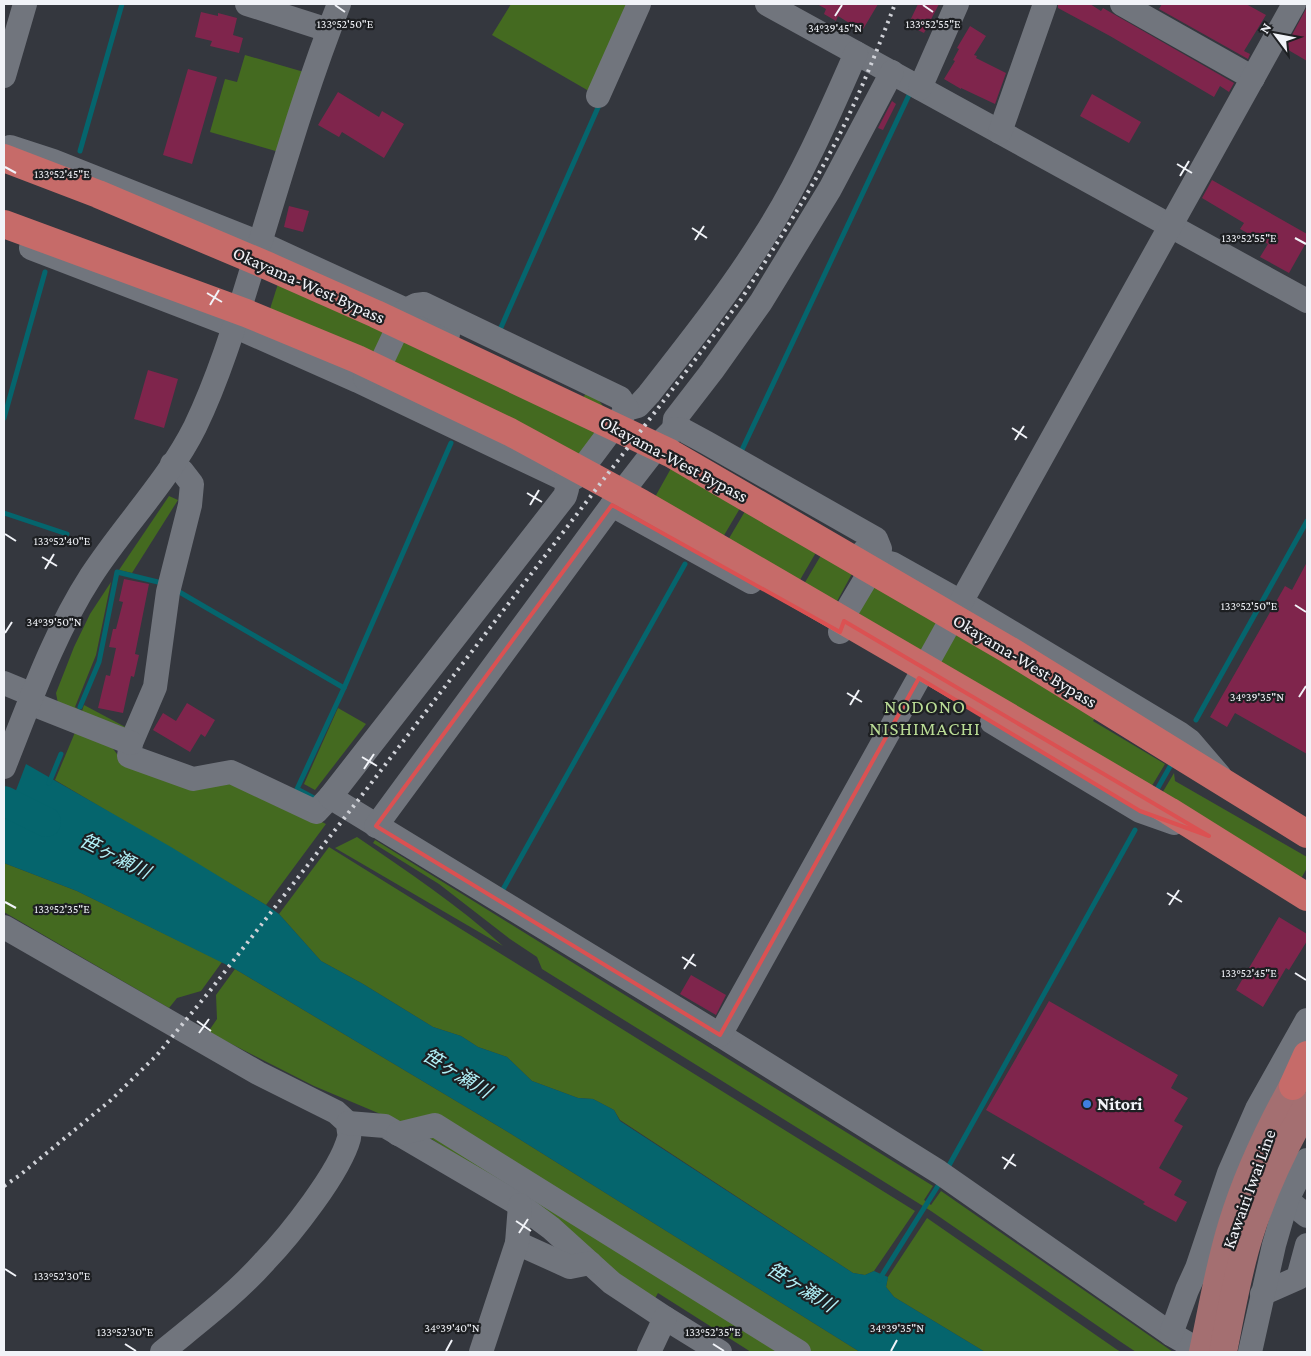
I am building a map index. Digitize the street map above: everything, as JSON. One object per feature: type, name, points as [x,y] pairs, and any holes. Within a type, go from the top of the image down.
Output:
[{"type":"highway","name":"Okayama-West Bypass","points":[[4,158],[98,194],[268,266],[376,314],[670,453],[1009,650],[1307,834]]},
{"type":"highway","points":[[4,224],[246,313],[357,359],[510,432],[641,503],[980,700],[1209,836],[1307,897]]},
{"type":"highway","points":[[1242,857],[1266,881],[1307,908]]},
{"type":"highway","points":[[1300,1096],[1307,1055]]},
{"type":"main road","points":[[1272,812],[1294,812],[1307,819]]},
{"type":"main road","name":"Kawairi Iwai Line","points":[[1223,1352],[1249,1236],[1268,1188],[1275,1120],[1300,1096],[1307,1062]]},
{"type":"main road","name":"Kawairi Iwai Line","points":[[1202,1352],[1232,1224],[1268,1188]]},
{"type":"street","points":[[4,76],[25,4]]},
{"type":"street","points":[[247,4],[328,30]]},
{"type":"street","points":[[4,767],[56,638],[73,605],[172,464],[194,428],[234,326],[303,101],[338,4]]},
{"type":"street","points":[[598,96],[639,4]]},
{"type":"street","points":[[920,88],[957,4]]},
{"type":"street","points":[[1000,132],[1045,4]]},
{"type":"street","points":[[1122,4],[1253,78]]},
{"type":"street","points":[[774,5],[856,53],[1307,301]]},
{"type":"street","points":[[720,1035],[1253,78],[1284,7]]},
{"type":"street","points":[[4,238],[234,326],[358,381],[566,480],[571,480],[576,477],[627,409],[638,406],[649,394],[714,310],[762,240],[798,178],[824,127],[856,53]]},
{"type":"street","points":[[376,826],[612,504],[660,443],[674,429],[675,419],[761,302],[830,189],[892,72]]},
{"type":"street","points":[[4,145],[52,161],[260,243],[406,310],[423,322],[581,399]]},
{"type":"street","points":[[358,381],[376,374],[406,310],[416,305],[424,304],[620,398],[627,409]]},
{"type":"street","points":[[674,429],[683,430],[707,443],[876,539],[880,549],[877,560],[846,612],[840,632]]},
{"type":"street","points":[[172,464],[182,471],[192,484],[190,505],[168,592],[154,687],[131,743],[129,756],[193,779],[231,772],[316,812],[565,496],[567,489],[566,480]]},
{"type":"street","points":[[709,464],[877,560],[893,564],[961,602],[1179,733],[1198,750],[1229,786]]},
{"type":"street","points":[[612,504],[840,632],[1140,811],[1209,836]]},
{"type":"street","points":[[4,683],[30,703],[131,743]]},
{"type":"street","points":[[325,802],[376,826],[720,1035],[939,1172],[1172,1334],[1202,1352]]},
{"type":"street","points":[[4,927],[258,1073],[336,1112],[348,1123],[385,1126],[520,1205],[551,1228],[612,1283],[720,1352]]},
{"type":"street","points":[[1172,1334],[1187,1290],[1197,1268],[1229,1173],[1257,1109],[1307,1020]]},
{"type":"street","points":[[162,1352],[244,1283],[265,1262],[287,1235],[331,1176],[349,1137],[348,1123]]},
{"type":"street","points":[[398,1134],[435,1125],[799,1352]]},
{"type":"street","points":[[1268,1188],[1307,1160]]},
{"type":"street","points":[[1268,1188],[1307,1216]]},
{"type":"street","points":[[1250,1352],[1274,1245],[1268,1188]]},
{"type":"street","points":[[481,1352],[517,1243],[520,1205]]},
{"type":"street","points":[[517,1243],[570,1267],[590,1263]]},
{"type":"street","points":[[1262,1294],[1298,1278],[1307,1245]]},
{"type":"street","points":[[649,1352],[665,1318]]},
{"type":"highlighted area","points":[[612,505],[840,632],[844,621],[1209,836],[1140,811],[919,678],[720,1035],[376,826]]},
{"type":"green space","points":[[511,4],[635,4],[594,94],[492,35]]},
{"type":"green space","points":[[245,55],[304,72],[279,152],[210,132],[225,79],[237,82]]},
{"type":"green space","points":[[284,265],[398,311],[368,370],[262,334]]},
{"type":"green space","points":[[413,322],[581,402],[589,387],[611,417],[572,470],[374,384]]},
{"type":"green space","points":[[679,454],[747,491],[856,554],[854,570],[835,605],[832,622],[794,601],[645,515]],"holes":[[[749,493],[754,496],[718,557],[713,554]],[[825,537],[830,540],[794,601],[790,597]]]},
{"type":"green space","points":[[169,496],[178,500],[132,573],[119,570]]},
{"type":"green space","points":[[877,581],[950,604],[917,668],[856,619],[860,606]]},
{"type":"green space","points":[[111,582],[96,655],[75,707],[82,711],[84,705],[129,729],[59,709],[56,693],[74,647],[90,614]]},
{"type":"green space","points":[[955,631],[1095,718],[1093,721],[1165,764],[1150,789],[937,663]]},
{"type":"green space","points":[[338,708],[366,724],[315,790],[304,784]]},
{"type":"green space","points":[[76,730],[111,746],[123,762],[230,778],[326,824],[266,905],[55,780]]},
{"type":"green space","points":[[1174,773],[1175,781],[1307,857],[1307,868],[1299,882],[1161,795]]},
{"type":"green space","points":[[357,837],[414,876],[503,946],[335,848]]},
{"type":"green space","points":[[375,840],[933,1186],[924,1200],[931,1205],[941,1191],[1173,1352],[1136,1352],[931,1211],[542,969],[537,957],[510,939],[439,884],[373,843]]},
{"type":"green space","points":[[329,847],[915,1211],[874,1271],[865,1275],[853,1273],[620,1120],[614,1110],[593,1099],[578,1098],[532,1081],[507,1057],[478,1047],[461,1036],[433,1027],[363,984],[321,961],[279,914]]},
{"type":"green space","points":[[4,863],[77,891],[222,962],[201,991],[177,998],[169,1008],[4,912]]},
{"type":"green space","points":[[235,969],[503,1129],[860,1352],[751,1352],[658,1293],[653,1302],[525,1199],[416,1129],[314,1086],[208,1032],[217,1019],[216,995]]},
{"type":"green space","points":[[927,1218],[1121,1352],[985,1352],[894,1297],[886,1287],[888,1277]]},
{"type":"water","points":[[26,764],[171,847],[266,905],[279,914],[321,961],[363,984],[433,1027],[461,1036],[478,1047],[507,1057],[532,1081],[578,1098],[593,1099],[614,1110],[620,1121],[853,1273],[865,1275],[874,1271],[888,1277],[886,1287],[894,1297],[985,1352],[860,1352],[503,1129],[235,969],[77,891],[4,863],[4,822]]},
{"type":"building","points":[[817,4],[878,4],[862,31],[838,16],[836,21],[824,14],[826,9]]},
{"type":"building","points":[[918,4],[939,4],[924,33],[908,25]]},
{"type":"building","points":[[1058,4],[1090,4],[1101,11],[1103,8],[1234,83],[1229,92],[1220,86],[1214,97],[1058,8]]},
{"type":"building","points":[[1162,4],[1246,4],[1266,15],[1244,51],[1250,54],[1248,59],[1159,9]]},
{"type":"building","points":[[1307,7],[1307,61],[1285,48]]},
{"type":"building","points":[[201,12],[218,16],[218,13],[237,18],[233,35],[243,38],[239,53],[210,46],[212,41],[195,37]]},
{"type":"building","points":[[970,26],[986,36],[974,55],[977,56],[976,58],[1006,73],[995,104],[944,79],[955,61],[953,60],[959,49],[957,48]]},
{"type":"building","points":[[188,69],[217,77],[192,164],[163,155]]},
{"type":"building","points":[[338,92],[379,117],[382,111],[404,124],[384,158],[342,132],[339,137],[318,125]]},
{"type":"building","points":[[1092,94],[1141,122],[1129,143],[1080,116]]},
{"type":"building","points":[[892,101],[896,104],[883,130],[878,128]]},
{"type":"building","points":[[1212,180],[1307,234],[1307,241],[1289,273],[1260,257],[1268,244],[1240,229],[1244,223],[1202,198]]},
{"type":"building","points":[[289,206],[309,211],[303,232],[284,227]]},
{"type":"building","points":[[148,370],[178,379],[164,428],[134,419]]},
{"type":"building","points":[[1307,562],[1307,754],[1235,713],[1227,727],[1210,717],[1285,586],[1292,590]]},
{"type":"building","points":[[124,579],[149,584],[135,654],[139,655],[134,677],[131,676],[123,713],[98,708],[106,675],[110,676],[116,648],[109,647],[113,629],[116,629],[123,602],[119,601]]},
{"type":"building","points":[[187,703],[215,720],[205,737],[201,734],[190,752],[153,730],[163,713],[176,721]]},
{"type":"building","points":[[1279,917],[1307,934],[1307,941],[1289,970],[1286,968],[1263,1007],[1236,990]]},
{"type":"building","points":[[691,975],[726,995],[716,1015],[680,994]]},
{"type":"building","name":"Nitori","points":[[1049,1001],[1178,1075],[1171,1088],[1188,1098],[1174,1121],[1183,1126],[1159,1168],[1182,1181],[1174,1195],[1187,1202],[1176,1222],[986,1110]]},
{"type":"waterway","points":[[80,151],[122,4]]},
{"type":"waterway","points":[[740,454],[909,95]]},
{"type":"waterway","points":[[499,332],[600,103]]},
{"type":"waterway","points":[[4,418],[45,272]]},
{"type":"waterway","points":[[314,798],[297,789],[344,688],[451,443]]},
{"type":"waterway","points":[[4,513],[67,534]]},
{"type":"waterway","points":[[1196,720],[1307,521]]},
{"type":"waterway","points":[[501,893],[685,564]]},
{"type":"waterway","points":[[80,707],[99,662],[117,572],[158,582]]},
{"type":"waterway","points":[[176,590],[344,688]]},
{"type":"waterway","points":[[49,783],[61,754]]},
{"type":"waterway","points":[[1155,793],[1172,763]]},
{"type":"waterway","name":"笹ヶ瀬川","points":[[4,801],[46,822]]},
{"type":"waterway","points":[[947,1169],[1135,830]]},
{"type":"waterway","points":[[879,1280],[941,1181]]},
{"type":"railway","points":[[4,1186],[111,1100],[157,1055],[209,992],[356,803],[740,301],[799,208],[831,151],[857,97],[895,4]]},
{"type":"place","name":"Nitori","points":[[1087,1104]]},
{"type":"district","name":"NODONO NISHIMACHI","points":[[925,717]]}]
